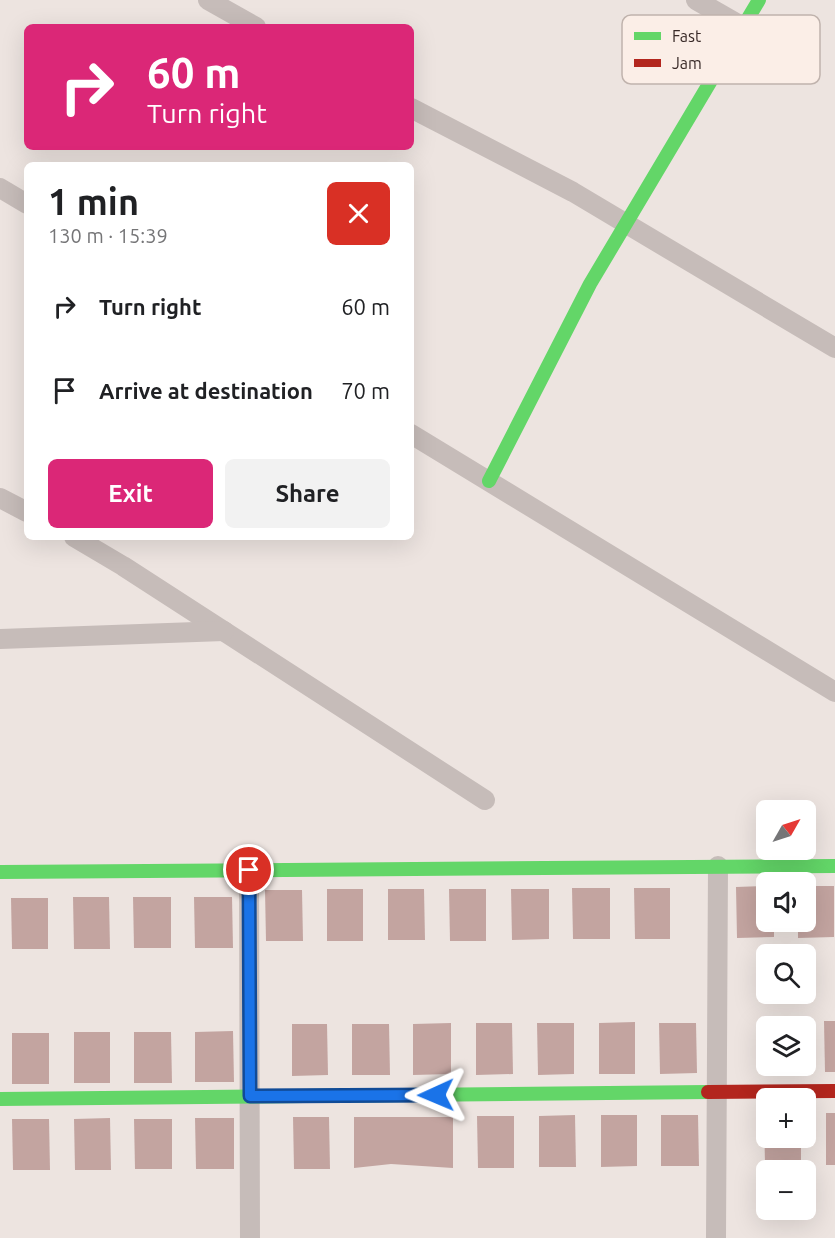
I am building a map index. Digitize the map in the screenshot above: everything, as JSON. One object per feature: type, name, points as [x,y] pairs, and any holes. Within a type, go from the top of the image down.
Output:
[{"type":"street","points":[[208,0],[251,24]]},
{"type":"street","points":[[696,0],[722,15]]},
{"type":"street","points":[[750,15],[759,0]]},
{"type":"street","points":[[489,481],[590,284],[709,84]]},
{"type":"street","points":[[414,110],[573,192],[835,348]]},
{"type":"street","points":[[0,188],[24,202]]},
{"type":"street","points":[[414,436],[835,692]]},
{"type":"street","points":[[0,498],[24,510]]},
{"type":"street","points":[[79,540],[485,800]]},
{"type":"street","points":[[0,639],[224,631]]},
{"type":"street","points":[[716,1238],[718,866]]},
{"type":"street","points":[[0,872],[835,866]]},
{"type":"street","points":[[249,870],[250,1238]]},
{"type":"street","points":[[0,1099],[835,1091]]},
{"type":"building","points":[[756,886],[756,932],[774,932],[774,937],[737,938],[736,887]]},
{"type":"building","points":[[816,886],[834,886],[834,937],[798,938],[798,932],[816,932]]},
{"type":"building","points":[[572,888],[610,888],[610,939],[573,939]]},
{"type":"building","points":[[634,888],[670,888],[670,939],[635,939]]},
{"type":"building","points":[[327,889],[363,889],[363,941],[327,941]]},
{"type":"building","points":[[388,889],[424,889],[425,940],[388,940]]},
{"type":"building","points":[[449,889],[486,889],[486,941],[450,941]]},
{"type":"building","points":[[511,889],[549,889],[549,939],[512,940]]},
{"type":"building","points":[[265,890],[302,890],[303,941],[266,941]]},
{"type":"building","points":[[73,897],[109,897],[110,949],[74,949]]},
{"type":"building","points":[[133,897],[171,897],[171,948],[134,948]]},
{"type":"building","points":[[194,897],[232,897],[233,948],[195,948]]},
{"type":"building","points":[[11,898],[48,898],[48,949],[12,949]]},
{"type":"building","points":[[824,1021],[835,1021],[835,1072],[825,1072]]},
{"type":"building","points":[[635,1022],[635,1074],[599,1074],[599,1023]]},
{"type":"building","points":[[451,1023],[451,1074],[413,1075],[413,1024]]},
{"type":"building","points":[[476,1023],[512,1023],[513,1074],[476,1075]]},
{"type":"building","points":[[537,1023],[574,1023],[574,1074],[538,1075]]},
{"type":"building","points":[[659,1023],[696,1023],[697,1073],[660,1074]]},
{"type":"building","points":[[292,1024],[327,1024],[328,1075],[292,1076]]},
{"type":"building","points":[[352,1024],[389,1024],[390,1075],[352,1075]]},
{"type":"building","points":[[233,1031],[234,1082],[195,1082],[195,1032]]},
{"type":"building","points":[[74,1032],[110,1032],[110,1083],[74,1083]]},
{"type":"building","points":[[134,1032],[171,1032],[172,1083],[134,1083]]},
{"type":"building","points":[[12,1033],[49,1033],[49,1084],[12,1084]]},
{"type":"building","points":[[826,1113],[835,1113],[835,1165],[826,1165]]},
{"type":"building","points":[[575,1115],[576,1167],[539,1167],[539,1116]]},
{"type":"building","points":[[601,1115],[637,1115],[637,1166],[601,1167]]},
{"type":"building","points":[[661,1115],[698,1115],[699,1166],[661,1166]]},
{"type":"building","points":[[477,1116],[514,1116],[514,1168],[478,1168]]},
{"type":"building","points":[[293,1117],[329,1117],[330,1169],[294,1169]]},
{"type":"building","points":[[354,1117],[453,1117],[453,1168],[391,1164],[354,1168]]},
{"type":"building","points":[[110,1118],[111,1170],[75,1170],[74,1119]]},
{"type":"building","points":[[195,1118],[234,1118],[234,1169],[196,1169]]},
{"type":"building","points":[[12,1119],[49,1119],[50,1170],[13,1170]]},
{"type":"building","points":[[134,1119],[172,1119],[172,1169],[135,1169]]},
{"type":"building","points":[[765,1148],[801,1148],[801,1160],[765,1160]]},
{"type":"traffic: fast","points":[[750,15],[759,0]]},
{"type":"traffic: fast","points":[[489,481],[590,284],[709,84]]},
{"type":"traffic: fast","points":[[0,872],[835,866]]},
{"type":"traffic: fast","points":[[0,1099],[708,1092]]},
{"type":"traffic: jam","points":[[708,1092],[835,1091]]},
{"type":"route","points":[[249,870],[250,1096],[436,1095]]}]
